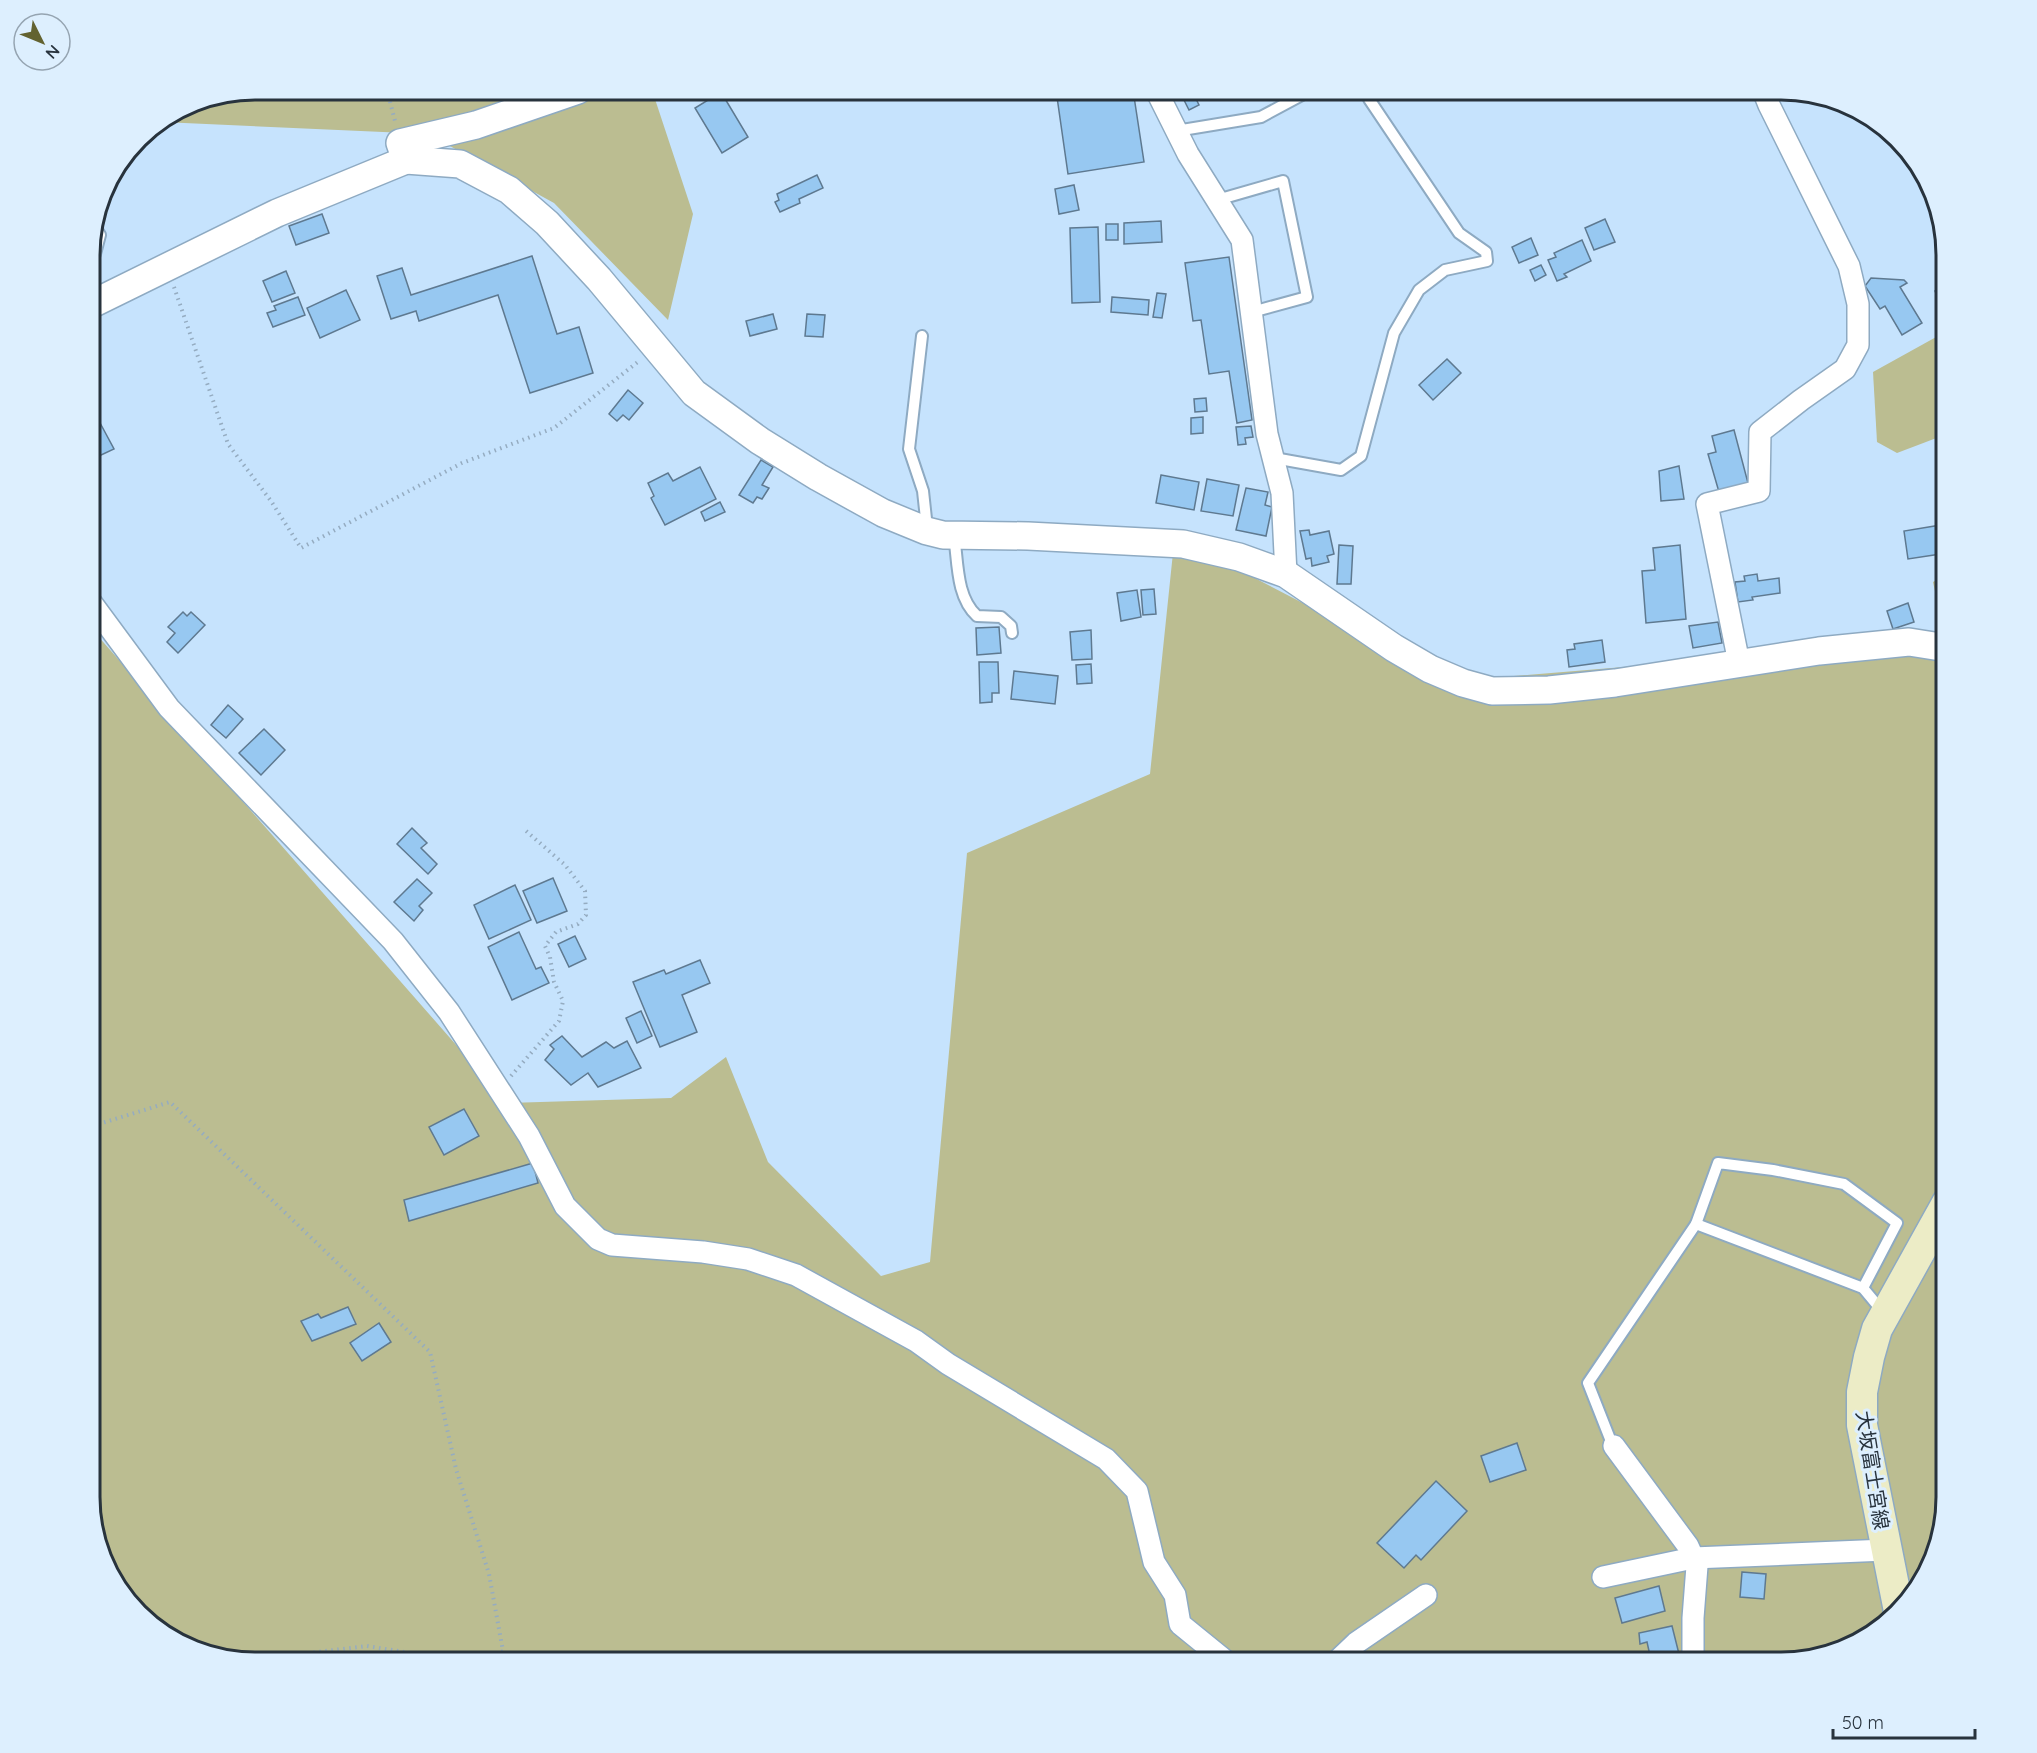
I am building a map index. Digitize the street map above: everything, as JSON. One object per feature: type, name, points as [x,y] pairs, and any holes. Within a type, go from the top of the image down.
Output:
[{"type":"main road","name":"大坂富士宮線","points":[[1897,1601],[1862,1425],[1862,1392],[1877,1329],[1936,1223]]},
{"type":"street","points":[[406,160],[400,143],[476,125],[546,101]]},
{"type":"street","points":[[1161,101],[1188,154],[1242,240],[1267,434],[1282,493],[1286,574]]},
{"type":"street","points":[[1739,663],[1707,504],[1759,491],[1760,432],[1845,369],[1858,345],[1858,304],[1849,266],[1767,101]]},
{"type":"street","points":[[101,300],[277,213],[406,160],[459,164],[509,190],[547,223],[599,279],[694,393],[760,441],[883,513],[927,531],[944,535],[1183,544],[1239,557],[1286,574],[1394,648],[1430,669],[1463,683],[1492,691],[1549,690],[1615,683],[1819,651],[1909,642],[1936,646]]},
{"type":"street","points":[[101,616],[169,708],[393,941],[448,1012],[529,1136],[565,1206],[598,1239],[612,1245],[703,1252],[748,1259],[796,1275],[916,1341],[948,1364],[1106,1459],[1137,1491],[1154,1562],[1175,1594],[1180,1624],[1214,1652]]},
{"type":"street","points":[[1614,1448],[1688,1546],[1697,1566],[1693,1652]]},
{"type":"street","points":[[1603,1577],[1693,1558],[1886,1550]]},
{"type":"street","points":[[1347,1652],[1356,1643],[1426,1595]]},
{"type":"lane","points":[[1176,131],[1261,117],[1291,101]]},
{"type":"lane","points":[[1274,458],[1341,470],[1360,456],[1394,333],[1419,290],[1445,270],[1487,261],[1486,252],[1459,234],[1370,101]]},
{"type":"lane","points":[[1217,200],[1283,182],[1307,297],[1252,312]]},
{"type":"lane","points":[[922,336],[909,449],[923,490],[927,531]]},
{"type":"lane","points":[[954,535],[963,597],[968,608],[977,616],[1001,617],[1011,626],[1012,633]]},
{"type":"lane","points":[[1614,1448],[1588,1383],[1696,1224],[1718,1162],[1844,1184],[1897,1223],[1863,1288]]},
{"type":"lane","points":[[1696,1224],[1863,1288],[1885,1315]]},
{"type":"path","points":[[167,267],[228,444],[271,501],[301,548],[462,464],[554,428],[656,348]]},
{"type":"path","points":[[499,1090],[559,1021],[563,1001],[554,982],[550,957],[545,946],[556,932],[578,924],[585,915],[585,891],[565,865],[525,830]]},
{"type":"path","points":[[101,1123],[170,1102],[430,1352],[456,1468],[489,1574],[503,1651],[500,1652]]},
{"type":"path","points":[[317,1652],[367,1646],[404,1652]]},
{"type":"green space","points":[[246,101],[656,101],[693,214],[668,320],[554,203],[428,134],[177,123],[196,112],[225,103]]},
{"type":"green space","points":[[1936,337],[1936,438],[1897,453],[1877,442],[1873,372]]},
{"type":"green space","points":[[1174,543],[1247,574],[1453,681],[1830,650],[1936,648],[1936,1224],[1928,1237],[1936,1241],[1936,1497],[1935,1518],[1928,1547],[1916,1575],[1891,1607],[1868,1626],[1831,1644],[1802,1651],[1781,1652],[246,1652],[225,1650],[178,1632],[153,1614],[133,1592],[121,1575],[109,1547],[103,1528],[101,1507],[101,640],[507,1103],[671,1098],[726,1057],[768,1162],[881,1276],[930,1262],[967,853],[1150,774]]},
{"type":"green space","points":[[1936,580],[1936,596],[1933,582]]},
{"type":"building","points":[[706,101],[726,101],[748,137],[722,153],[695,108]]},
{"type":"building","points":[[1058,101],[1135,101],[1144,162],[1068,174]]},
{"type":"building","points":[[1184,101],[1197,101],[1199,105],[1189,110]]},
{"type":"building","points":[[817,175],[823,188],[799,199],[800,203],[780,212],[775,202],[779,200],[777,194]]},
{"type":"building","points":[[1074,185],[1079,210],[1059,214],[1055,189]]},
{"type":"building","points":[[322,214],[329,233],[296,245],[289,226]]},
{"type":"building","points":[[1605,219],[1615,242],[1594,250],[1585,228]]},
{"type":"building","points":[[1161,221],[1162,242],[1124,244],[1124,223]]},
{"type":"building","points":[[1106,224],[1118,224],[1118,240],[1106,240]]},
{"type":"building","points":[[1098,227],[1100,302],[1072,303],[1070,228]]},
{"type":"building","points":[[1531,238],[1538,255],[1519,263],[1512,247]]},
{"type":"building","points":[[1582,240],[1591,261],[1564,274],[1567,277],[1557,281],[1548,260],[1556,257],[1554,253]]},
{"type":"building","points":[[532,256],[557,334],[579,327],[593,373],[530,393],[498,295],[419,321],[416,311],[391,319],[377,276],[402,268],[411,295]]},
{"type":"building","points":[[1229,257],[1252,420],[1237,423],[1229,371],[1209,374],[1201,320],[1193,321],[1185,263]]},
{"type":"building","points":[[1541,265],[1546,275],[1535,281],[1530,270]]},
{"type":"building","points":[[286,271],[295,293],[272,302],[263,281]]},
{"type":"building","points":[[1871,278],[1904,280],[1907,283],[1900,287],[1922,323],[1902,335],[1885,306],[1880,309],[1865,286]]},
{"type":"building","points":[[346,290],[360,320],[320,338],[307,308]]},
{"type":"building","points":[[1157,293],[1166,294],[1162,318],[1153,317]]},
{"type":"building","points":[[298,297],[305,315],[273,327],[267,313],[276,310],[274,306]]},
{"type":"building","points":[[1112,297],[1149,300],[1148,315],[1111,312]]},
{"type":"building","points":[[773,314],[777,329],[750,336],[746,321]]},
{"type":"building","points":[[807,314],[825,315],[823,337],[805,336]]},
{"type":"building","points":[[1447,359],[1461,373],[1433,400],[1419,385]]},
{"type":"building","points":[[628,390],[643,403],[629,420],[623,415],[617,421],[609,414]]},
{"type":"building","points":[[1206,398],[1207,411],[1195,412],[1194,399]]},
{"type":"building","points":[[1203,417],[1203,433],[1191,434],[1191,418]]},
{"type":"building","points":[[101,425],[114,449],[101,455]]},
{"type":"building","points":[[1251,426],[1253,437],[1245,438],[1246,444],[1238,445],[1236,427]]},
{"type":"building","points":[[1734,430],[1748,483],[1719,492],[1708,454],[1716,452],[1712,436]]},
{"type":"building","points":[[761,460],[773,467],[762,485],[769,488],[762,499],[757,497],[753,503],[739,495]]},
{"type":"building","points":[[1679,466],[1684,499],[1661,501],[1659,471]]},
{"type":"building","points":[[700,467],[716,499],[665,525],[651,498],[654,496],[648,483],[668,473],[673,481]]},
{"type":"building","points":[[1161,475],[1199,482],[1194,510],[1156,503]]},
{"type":"building","points":[[1207,479],[1239,485],[1233,516],[1201,511]]},
{"type":"building","points":[[1246,488],[1268,492],[1265,505],[1272,507],[1266,536],[1236,530]]},
{"type":"building","points":[[720,502],[725,512],[705,521],[701,512]]},
{"type":"building","points":[[1936,526],[1936,555],[1908,559],[1904,531]]},
{"type":"building","points":[[1309,530],[1310,535],[1329,531],[1334,554],[1327,556],[1329,562],[1312,566],[1311,558],[1306,559],[1300,531]]},
{"type":"building","points":[[1339,545],[1353,546],[1351,584],[1337,584]]},
{"type":"building","points":[[1680,545],[1686,619],[1646,623],[1642,571],[1655,570],[1653,548]]},
{"type":"building","points":[[1757,574],[1758,581],[1779,578],[1780,593],[1752,597],[1753,600],[1738,602],[1735,582],[1745,581],[1744,576]]},
{"type":"building","points":[[1154,589],[1156,614],[1143,615],[1141,590]]},
{"type":"building","points":[[1137,590],[1141,617],[1121,621],[1117,593]]},
{"type":"building","points":[[1908,603],[1914,622],[1893,629],[1887,611]]},
{"type":"building","points":[[183,612],[187,616],[191,612],[205,625],[178,653],[167,642],[175,633],[168,627]]},
{"type":"building","points":[[1718,622],[1722,643],[1693,648],[1689,626]]},
{"type":"building","points":[[999,627],[1001,653],[977,655],[976,628]]},
{"type":"building","points":[[1091,630],[1092,659],[1072,660],[1070,632]]},
{"type":"building","points":[[1602,640],[1605,662],[1569,667],[1567,650],[1575,649],[1574,644]]},
{"type":"building","points":[[979,662],[998,662],[999,693],[992,693],[992,702],[980,703]]},
{"type":"building","points":[[1091,664],[1092,683],[1077,684],[1076,665]]},
{"type":"building","points":[[1014,671],[1058,676],[1055,704],[1011,699]]},
{"type":"building","points":[[228,705],[243,719],[226,738],[211,725]]},
{"type":"building","points":[[264,729],[285,750],[261,775],[239,753]]},
{"type":"building","points":[[412,828],[427,843],[421,848],[437,864],[428,874],[397,844]]},
{"type":"building","points":[[553,878],[567,911],[537,923],[523,891]]},
{"type":"building","points":[[417,879],[432,893],[419,906],[423,910],[414,921],[394,902]]},
{"type":"building","points":[[515,885],[531,920],[489,939],[474,905]]},
{"type":"building","points":[[519,932],[536,969],[541,967],[549,983],[512,1000],[488,947]]},
{"type":"building","points":[[575,936],[586,959],[569,967],[558,944]]},
{"type":"building","points":[[700,960],[710,983],[682,995],[697,1032],[660,1047],[633,982],[664,970],[666,974]]},
{"type":"building","points":[[641,1011],[652,1036],[637,1043],[626,1018]]},
{"type":"building","points":[[562,1036],[582,1057],[606,1042],[614,1048],[627,1041],[641,1068],[598,1087],[588,1073],[571,1085],[545,1060],[554,1049],[550,1045]]},
{"type":"building","points":[[464,1109],[479,1136],[444,1155],[429,1127]]},
{"type":"building","points":[[533,1163],[538,1183],[409,1221],[404,1200]]},
{"type":"building","points":[[348,1307],[356,1324],[312,1341],[301,1321],[318,1314],[321,1318]]},
{"type":"building","points":[[379,1323],[391,1342],[362,1361],[350,1343]]},
{"type":"building","points":[[1517,1443],[1526,1470],[1490,1482],[1481,1456]]},
{"type":"building","points":[[1436,1481],[1467,1511],[1421,1560],[1416,1555],[1404,1568],[1377,1543]]},
{"type":"building","points":[[1742,1572],[1766,1574],[1764,1599],[1740,1597]]},
{"type":"building","points":[[1659,1586],[1665,1611],[1622,1623],[1615,1598]]},
{"type":"building","points":[[1672,1626],[1678,1652],[1649,1652],[1647,1642],[1640,1644],[1639,1633]]}]
